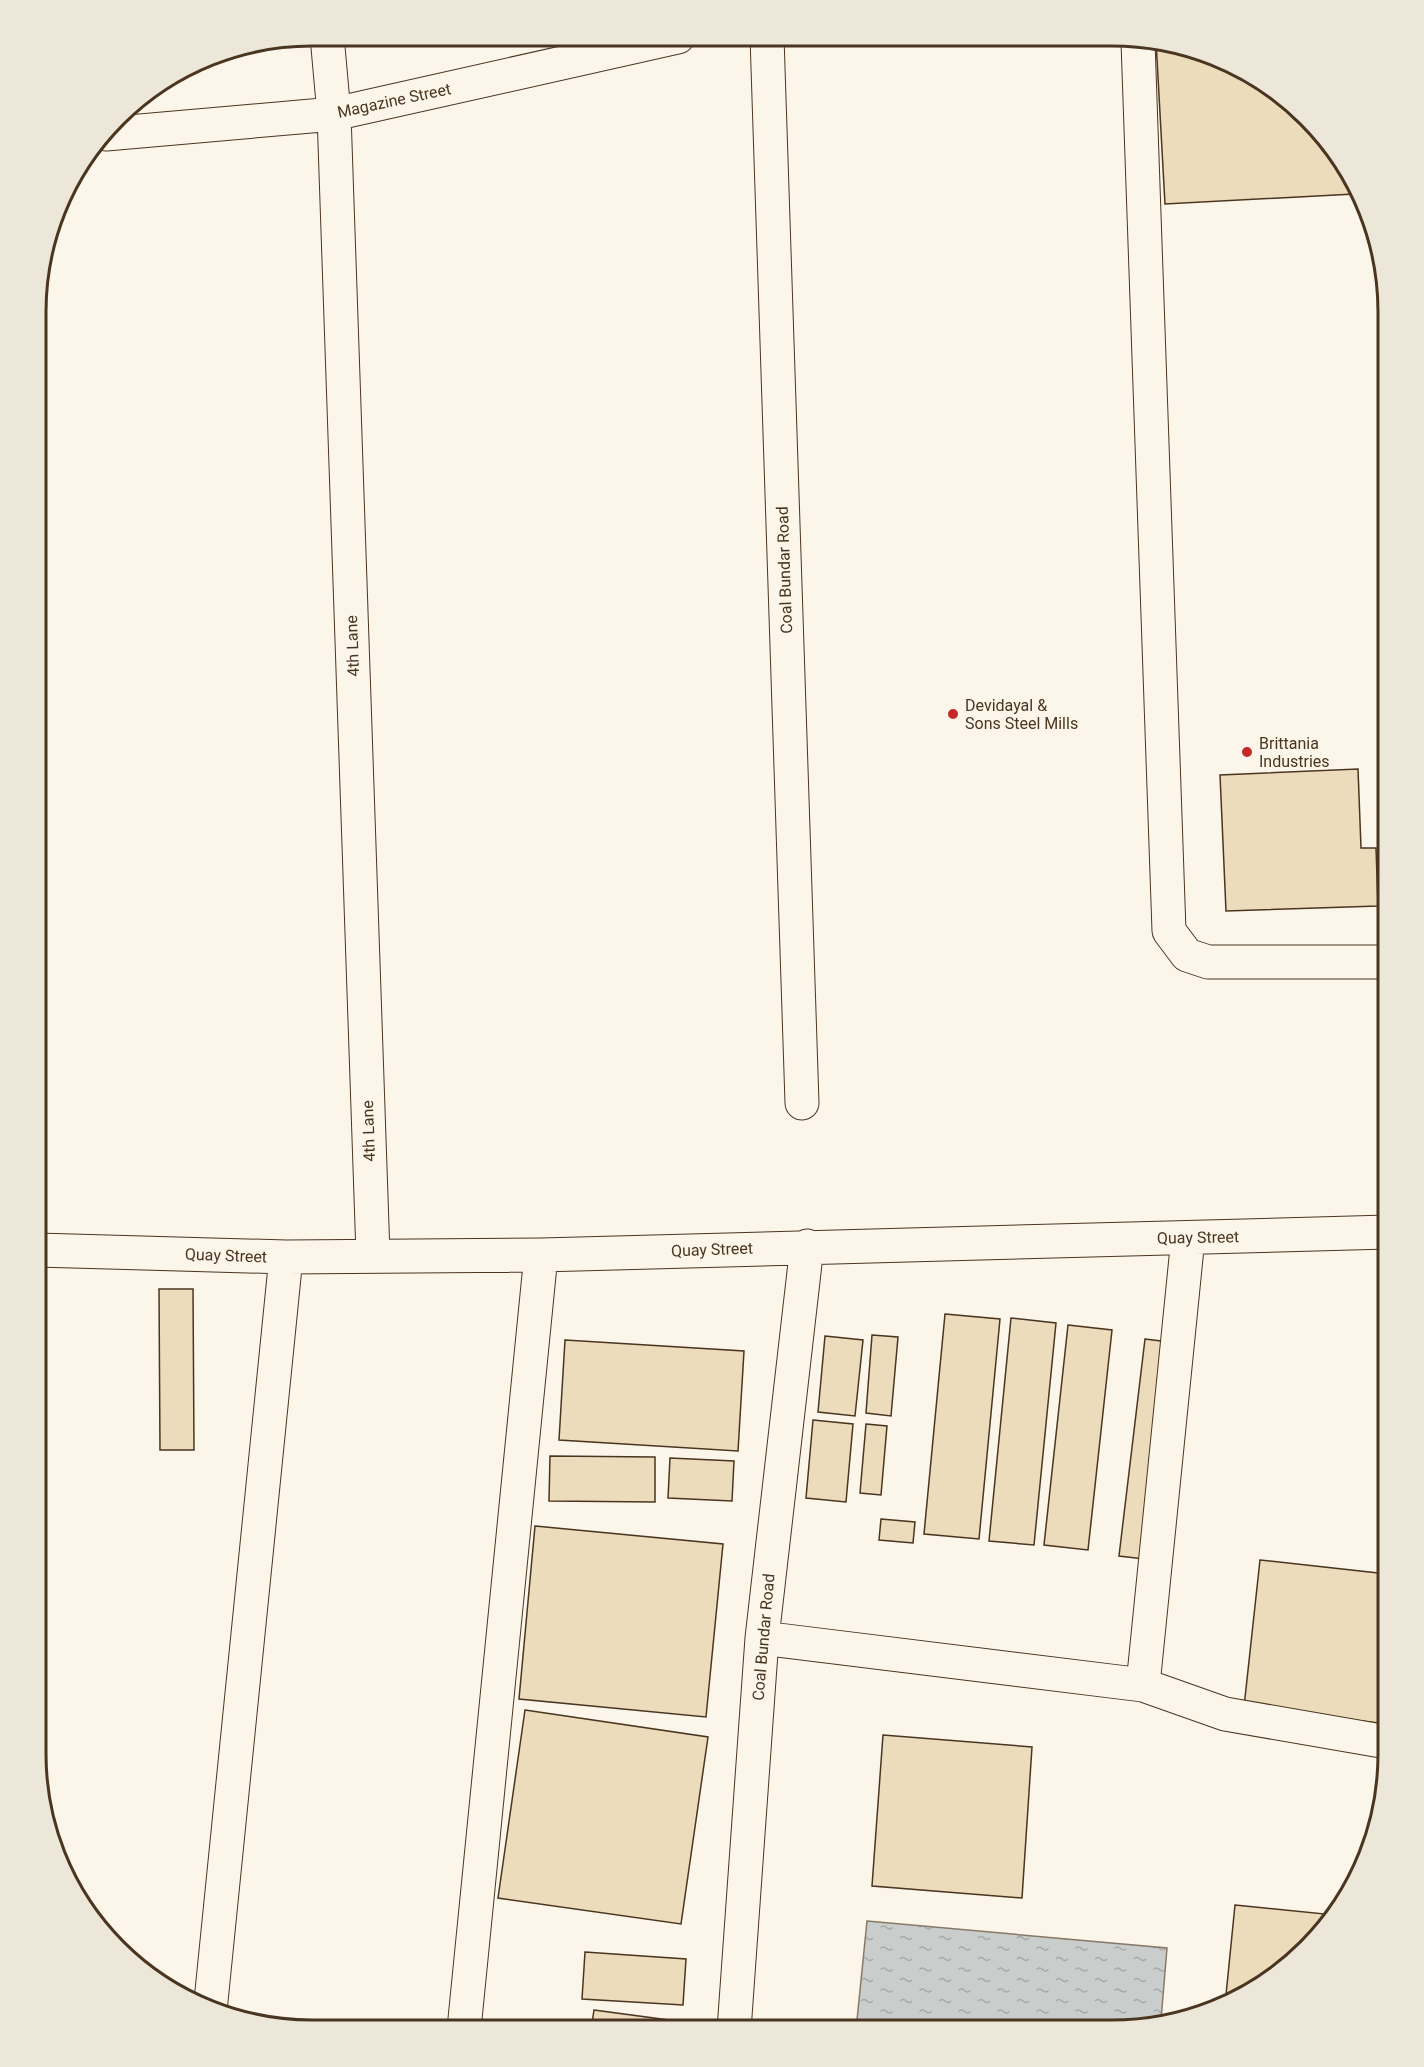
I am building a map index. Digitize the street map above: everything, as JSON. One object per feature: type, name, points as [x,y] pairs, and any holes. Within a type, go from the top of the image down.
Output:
[{"type":"street","name":"4th Lane","points":[[328,46],[334,114],[373,1255]]},
{"type":"street","name":"Magazine Street","points":[[116,133],[334,114],[637,46]]},
{"type":"street","name":"Coal Bundar Road","points":[[767,46],[802,1103]]},
{"type":"street","points":[[1138,48],[1169,931],[1187,955],[1208,962],[1378,962]]},
{"type":"street","name":"Quay Street","points":[[46,1250],[286,1257],[541,1255],[1378,1232]]},
{"type":"street","points":[[1143,1685],[1188,1238]]},
{"type":"street","name":"Coal Bundar Road","points":[[735,2020],[762,1638],[807,1246]]},
{"type":"street","points":[[465,2020],[541,1255]]},
{"type":"street","points":[[211,2000],[286,1257]]},
{"type":"street","points":[[762,1638],[1143,1685],[1225,1714],[1378,1740]]},
{"type":"water","points":[[867,1921],[1167,1948],[1161,2015],[1129,2020],[857,2020]]},
{"type":"building","points":[[1157,51],[1213,67],[1259,91],[1300,124],[1333,165],[1350,194],[1165,204]]},
{"type":"building","points":[[1358,769],[1361,848],[1376,848],[1378,906],[1226,911],[1220,775]]},
{"type":"building","points":[[159,1289],[193,1289],[194,1450],[160,1450]]},
{"type":"building","points":[[945,1314],[1000,1319],[979,1539],[924,1534]]},
{"type":"building","points":[[1011,1318],[1056,1323],[1034,1545],[989,1541]]},
{"type":"building","points":[[1068,1325],[1112,1330],[1088,1550],[1044,1545]]},
{"type":"building","points":[[872,1335],[898,1337],[891,1416],[866,1413]]},
{"type":"building","points":[[825,1336],[863,1340],[855,1416],[818,1412]]},
{"type":"building","points":[[1145,1339],[1169,1342],[1144,1559],[1119,1556]]},
{"type":"building","points":[[565,1340],[744,1351],[738,1451],[559,1440]]},
{"type":"building","points":[[813,1420],[853,1424],[846,1502],[806,1498]]},
{"type":"building","points":[[866,1424],[887,1426],[881,1495],[860,1493]]},
{"type":"building","points":[[550,1456],[655,1457],[655,1502],[549,1501]]},
{"type":"building","points":[[670,1458],[734,1461],[732,1501],[668,1498]]},
{"type":"building","points":[[881,1519],[915,1522],[913,1543],[879,1540]]},
{"type":"building","points":[[535,1526],[723,1544],[706,1717],[519,1699]]},
{"type":"building","points":[[1260,1560],[1378,1573],[1378,1723],[1244,1707]]},
{"type":"building","points":[[525,1710],[708,1737],[681,1924],[498,1898]]},
{"type":"building","points":[[883,1735],[1032,1747],[1022,1898],[872,1886]]},
{"type":"building","points":[[1235,1905],[1324,1914],[1300,1943],[1287,1954],[1259,1976],[1226,1994]]},
{"type":"building","points":[[585,1952],[686,1959],[683,2005],[582,1999]]},
{"type":"building","points":[[594,2010],[669,2020],[592,2020]]},
{"type":"place","name":"Devidayal & Sons Steel Mills","points":[[953,714]]},
{"type":"place","name":"Brittania Industries","points":[[1247,752]]}]
